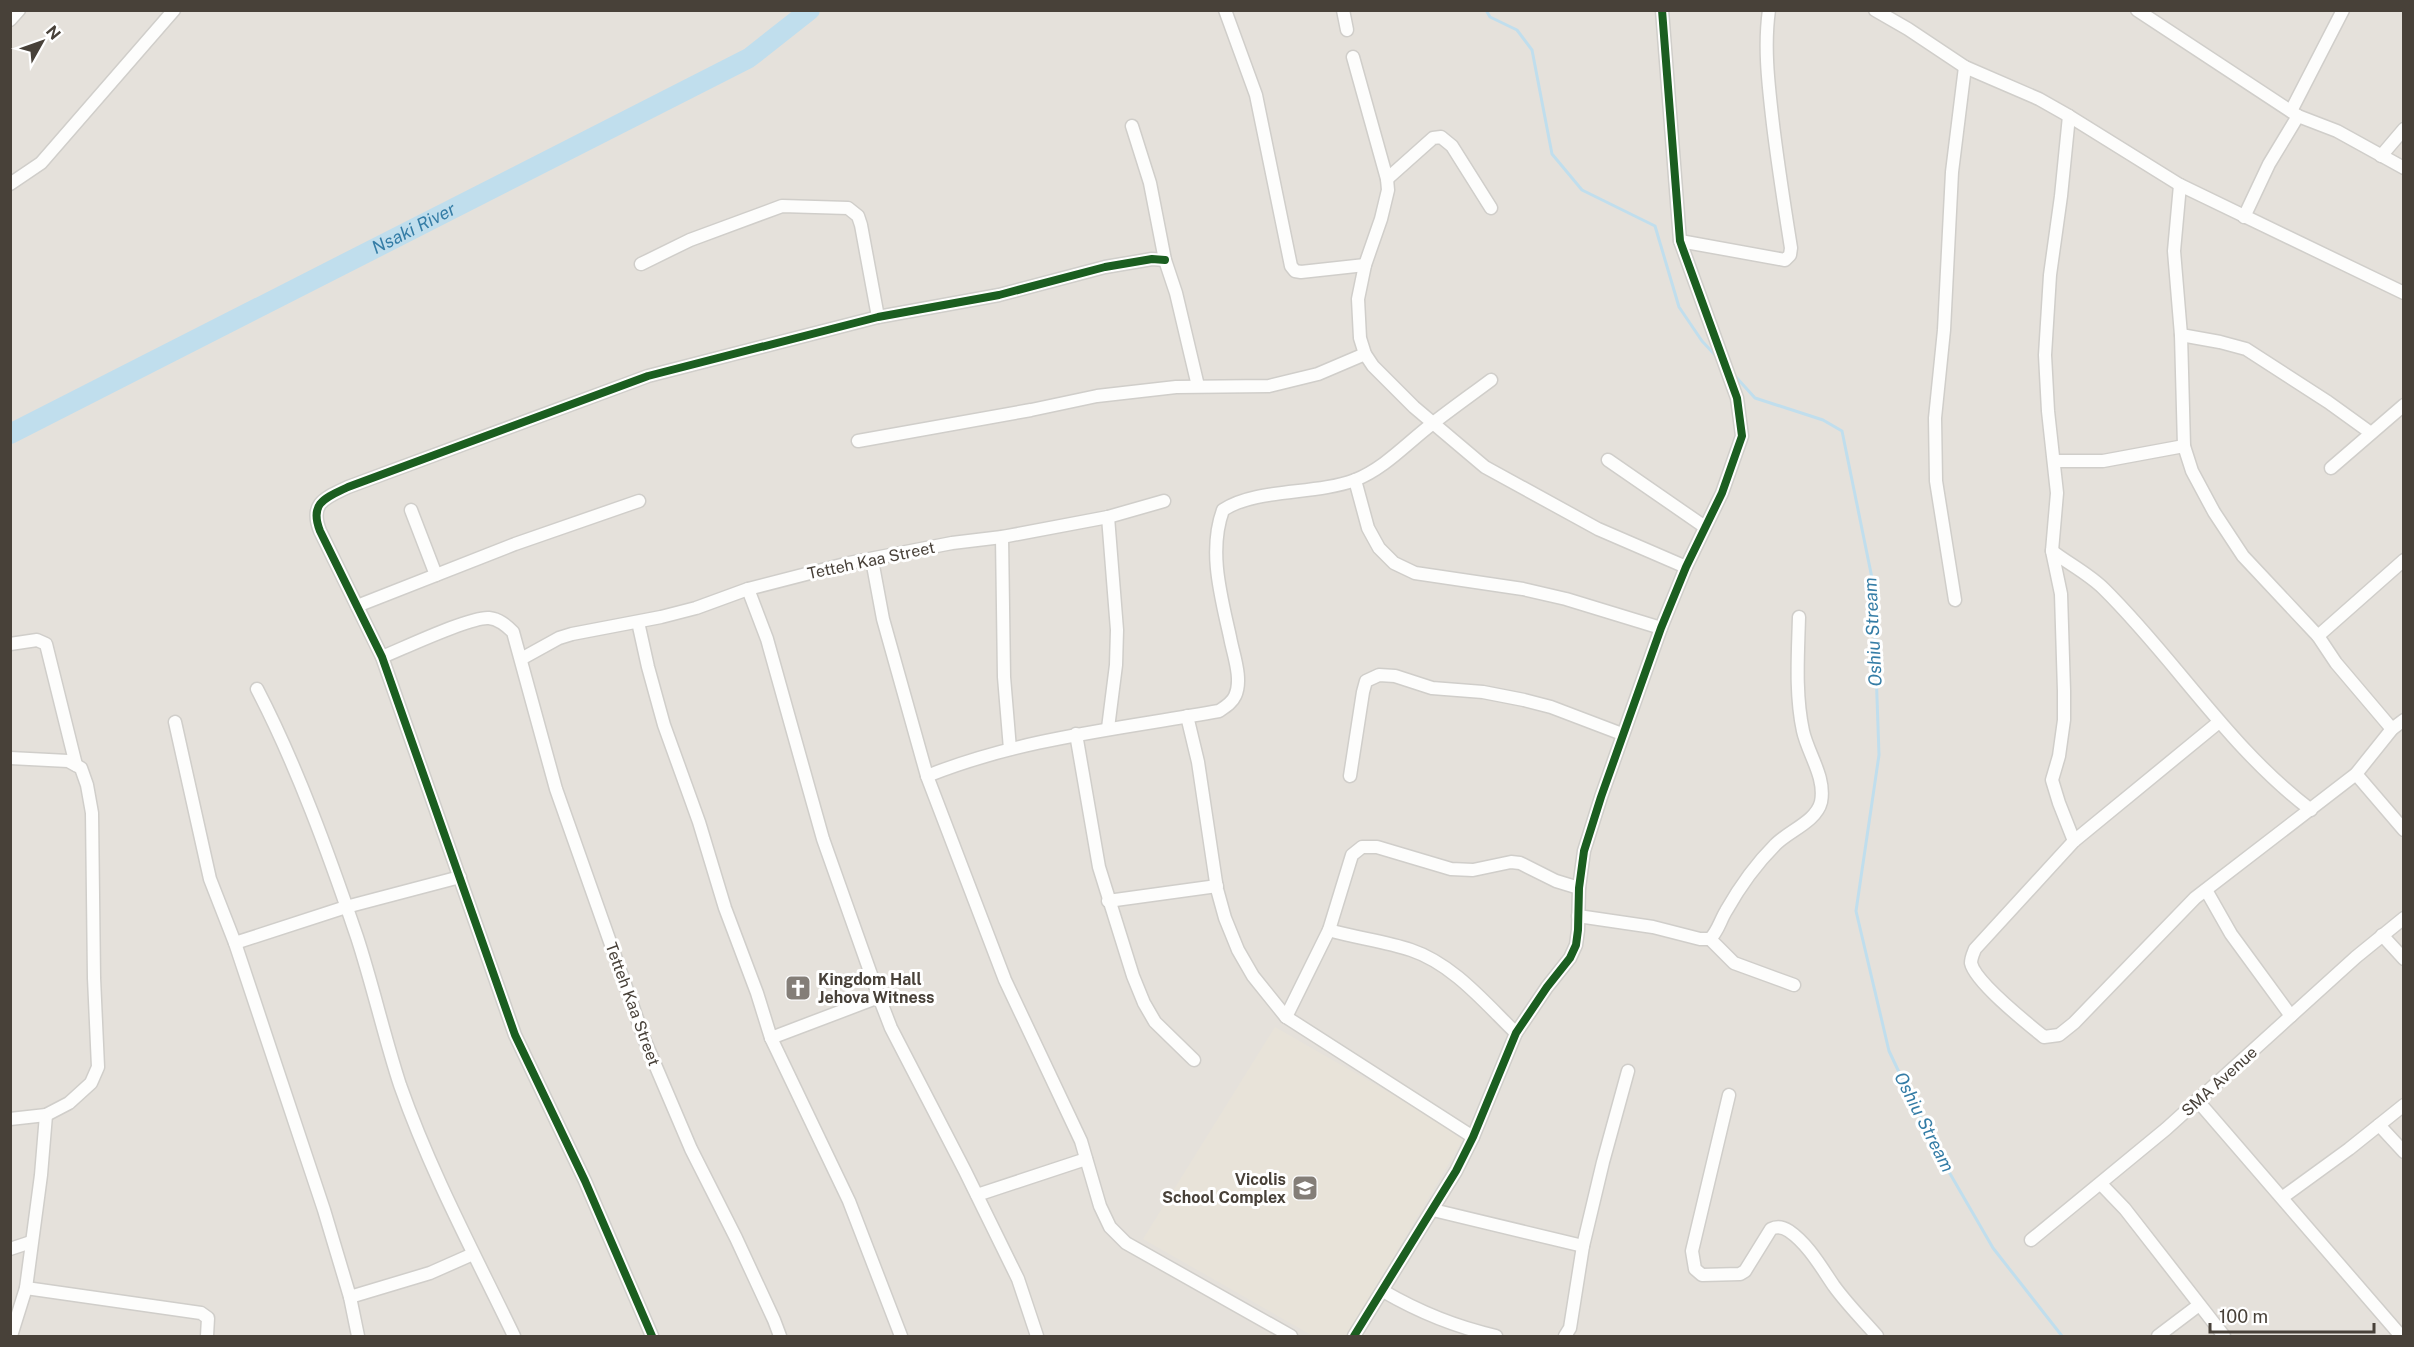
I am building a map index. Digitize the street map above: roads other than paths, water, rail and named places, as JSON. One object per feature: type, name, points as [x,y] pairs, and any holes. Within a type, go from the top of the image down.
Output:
[{"type":"street","points":[[10,20],[18,10]]},
{"type":"street","points":[[10,184],[41,163],[174,10]]},
{"type":"street","points":[[1225,10],[1257,95],[1291,266],[1295,271],[1301,272],[1365,265]]},
{"type":"street","points":[[1343,10],[1347,30]]},
{"type":"street","points":[[1354,1336],[1433,1210],[1473,1137],[1516,1033],[1570,958],[1576,945],[1579,888],[1584,851],[1622,734],[1661,628],[1686,567],[1722,493],[1742,436],[1737,398],[1680,240],[1662,10]]},
{"type":"street","points":[[1680,240],[1785,260],[1790,255],[1791,248],[1777,162],[1768,83],[1766,28],[1769,10]]},
{"type":"street","points":[[1875,10],[1965,67],[2039,99],[2180,185],[2244,218],[2403,293]]},
{"type":"street","points":[[2137,10],[2295,114],[2337,131],[2403,168]]},
{"type":"street","points":[[2244,218],[2343,10]]},
{"type":"street","points":[[1353,57],[1387,179],[1388,190],[1381,219],[1365,265],[1358,299],[1358,320],[1365,354],[1391,384],[1432,423],[1485,467],[1598,529],[1686,567]]},
{"type":"street","points":[[1955,600],[1936,481],[1935,418],[1944,319],[1952,172],[1965,67]]},
{"type":"street","points":[[2069,116],[2050,276],[2045,355],[2048,411],[2057,493],[2052,551],[2061,594],[2064,691],[2064,720],[2052,780],[2074,841]]},
{"type":"street","points":[[1132,126],[1150,183],[1166,260],[1198,386]]},
{"type":"street","points":[[2381,156],[2403,129]]},
{"type":"street","points":[[1387,179],[1433,138],[1441,137],[1452,146],[1491,208]]},
{"type":"street","points":[[2180,185],[2174,251],[2181,335],[2184,446],[2192,471],[2229,538],[2259,576],[2318,636],[2343,672],[2392,729]]},
{"type":"street","points":[[641,264],[690,240],[782,206],[848,208],[858,216],[861,225],[878,317]]},
{"type":"street","points":[[652,1336],[585,1181],[514,1035],[382,657],[315,517],[316,510],[332,495],[348,487],[648,376],[878,317],[999,295],[1105,267],[1152,259],[1166,260]]},
{"type":"street","points":[[2181,335],[2246,349],[2371,433]]},
{"type":"street","points":[[858,441],[1097,396],[1198,386],[1269,386],[1318,374],[1365,354]]},
{"type":"street","points":[[927,776],[962,762],[1010,749],[1108,728],[1219,711],[1229,704],[1236,694],[1238,676],[1216,569],[1216,535],[1222,510],[1236,501],[1333,486],[1355,480],[1383,465],[1432,423],[1491,380]]},
{"type":"street","points":[[2331,468],[2403,405]]},
{"type":"street","points":[[2054,461],[2103,461],[2184,446]]},
{"type":"street","points":[[1608,460],[1705,527]]},
{"type":"street","points":[[1355,480],[1368,528],[1379,548],[1394,563],[1415,573],[1523,589],[1566,599],[1661,628]]},
{"type":"street","points":[[357,606],[515,544],[639,501]]},
{"type":"street","name":"Tetteh Kaa Street","points":[[521,659],[559,638],[696,608],[748,589],[849,563],[1108,517],[1164,501]]},
{"type":"street","points":[[411,510],[436,575]]},
{"type":"street","points":[[1108,517],[1117,630],[1116,665],[1108,728]]},
{"type":"street","points":[[1002,537],[1004,677],[1010,749]]},
{"type":"street","points":[[2052,551],[2073,567],[2090,576],[2123,608],[2219,722],[2283,789],[2311,810]]},
{"type":"street","points":[[872,560],[883,619],[927,776],[1005,980],[1081,1142],[1100,1206],[1110,1227],[1126,1243],[1291,1336]]},
{"type":"street","points":[[2318,636],[2403,560]]},
{"type":"street","points":[[748,589],[767,639],[824,839],[879,997],[891,1028],[1018,1279],[1037,1336]]},
{"type":"street","points":[[1710,939],[1762,858],[1817,811],[1821,800],[1821,785],[1803,732],[1798,680],[1799,617]]},
{"type":"street","name":"Tetteh Kaa Street","points":[[382,657],[463,624],[488,618],[506,624],[513,632],[563,811],[645,1041],[691,1149],[741,1249],[780,1336]]},
{"type":"street","points":[[638,622],[664,725],[771,1038],[849,1201],[901,1336]]},
{"type":"street","points":[[10,644],[37,640],[46,644],[76,765]]},
{"type":"street","points":[[1350,776],[1366,681],[1379,675],[1395,676],[1432,688],[1483,692],[1524,700],[1622,734]]},
{"type":"street","points":[[257,689],[281,735],[346,907],[400,1085],[428,1159],[514,1336]]},
{"type":"street","points":[[1187,716],[1198,762],[1217,886],[1225,918],[1238,950],[1253,976],[1286,1017],[1473,1137]]},
{"type":"street","points":[[2219,722],[2074,841],[1975,949],[1971,960],[1974,970],[2008,1009],[2044,1037],[2059,1035],[2074,1023],[2164,929],[2206,890],[2356,774],[2392,729],[2403,720]]},
{"type":"street","points":[[175,722],[210,879],[235,943],[324,1210],[350,1297],[358,1336]]},
{"type":"street","points":[[1077,734],[1097,856],[1108,901],[1144,1003],[1164,1033],[1194,1060]]},
{"type":"street","points":[[10,758],[57,760],[76,765],[83,772],[92,813],[94,978],[98,1067],[91,1083],[69,1103],[46,1115],[10,1119]]},
{"type":"street","points":[[2356,774],[2403,830]]},
{"type":"street","points":[[1286,1017],[1329,930],[1352,855],[1362,847],[1377,847],[1451,869],[1473,870],[1511,862],[1520,863],[1556,881],[1579,888]]},
{"type":"street","points":[[235,943],[346,907],[460,877]]},
{"type":"street","points":[[1108,901],[1217,886]]},
{"type":"street","points":[[2206,890],[2231,934],[2291,1016]]},
{"type":"street","points":[[1578,916],[1653,927],[1700,939],[1710,939],[1734,963],[1794,985]]},
{"type":"street","name":"SMA Avenue","points":[[2031,1239],[2101,1184],[2403,918]]},
{"type":"street","points":[[1329,930],[1400,947],[1425,956],[1441,965],[1464,984],[1516,1033]]},
{"type":"street","points":[[2382,935],[2403,959]]},
{"type":"street","points":[[771,1038],[879,997]]},
{"type":"street","points":[[1565,1336],[1570,1328],[1583,1246],[1628,1071]]},
{"type":"street","points":[[1729,1095],[1692,1251],[1695,1269],[1702,1275],[1740,1274],[1745,1271],[1771,1229],[1777,1226],[1789,1230],[1810,1252],[1836,1288],[1877,1336]]},
{"type":"street","points":[[2197,1100],[2401,1336]]},
{"type":"street","points":[[2283,1197],[2403,1105]]},
{"type":"street","points":[[11,1336],[26,1288],[42,1175],[46,1115]]},
{"type":"street","points":[[2379,1125],[2403,1152]]},
{"type":"street","points":[[977,1195],[1086,1159]]},
{"type":"street","points":[[2101,1184],[2125,1209],[2224,1336]]},
{"type":"street","points":[[1433,1210],[1583,1246]]},
{"type":"street","points":[[10,1249],[31,1242]]},
{"type":"street","points":[[350,1297],[430,1273],[473,1254]]},
{"type":"street","points":[[26,1288],[201,1313],[208,1318],[207,1336]]},
{"type":"street","points":[[1383,1291],[1416,1310],[1454,1325],[1496,1336]]},
{"type":"street","points":[[2158,1336],[2199,1305]]},
{"type":"waterway","name":"Nsaki River","points":[[10,434],[749,58],[810,10]]},
{"type":"waterway","name":"Oshiu Stream","points":[[1486,10],[1490,17],[1517,30],[1532,50],[1552,154],[1582,190],[1655,226],[1679,307],[1702,341],[1716,356]]},
{"type":"waterway","name":"Oshiu Stream","points":[[1735,376],[1755,398],[1823,420],[1842,431],[1873,583],[1879,755],[1856,911],[1889,1051],[1934,1146],[1993,1248],[2062,1336]]},
{"type":"place","name":"Kingdom Hall Jehova Witness","points":[[798,988]]},
{"type":"place","name":"Vicolis School Complex","points":[[1305,1188]]}]
